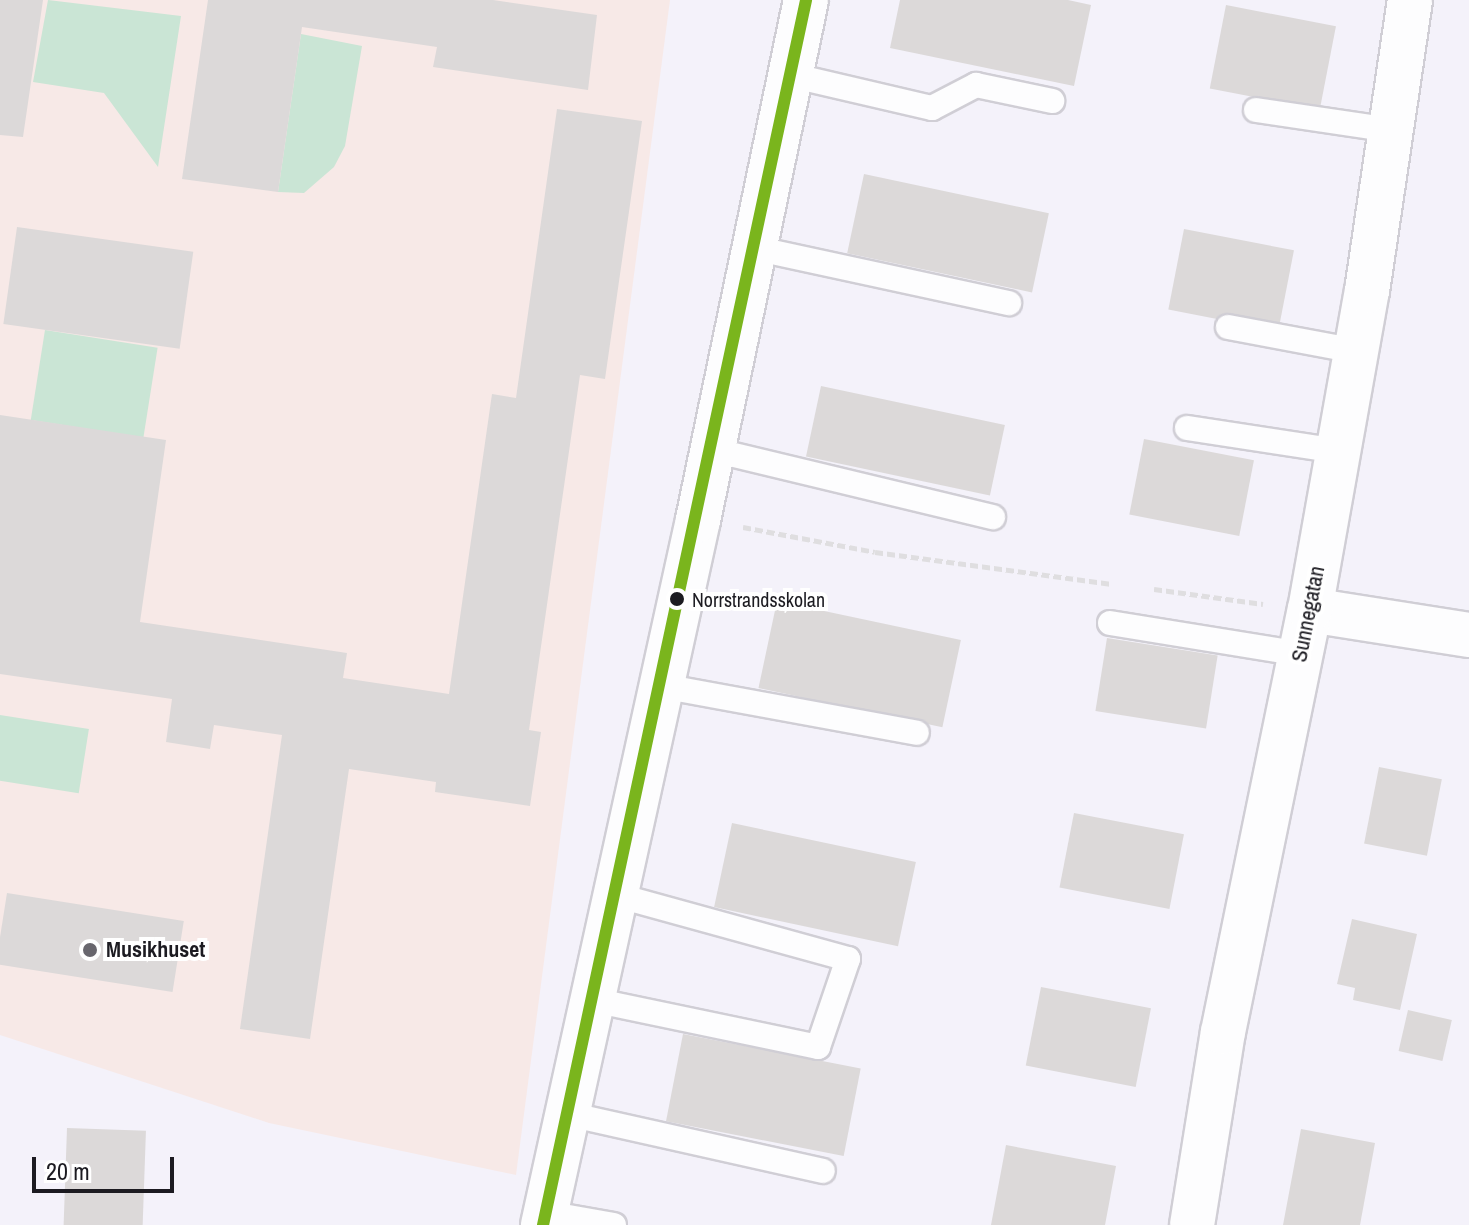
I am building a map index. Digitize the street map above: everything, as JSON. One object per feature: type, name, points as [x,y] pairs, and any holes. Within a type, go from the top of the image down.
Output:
[{"type":"street","points":[[544,1219],[698,520],[806,0]]},
{"type":"street","name":"Sunnegatan","points":[[1192,1225],[1223,1032],[1310,610],[1356,351],[1410,0]]},
{"type":"street","points":[[1310,610],[1469,635]]},
{"type":"lane","points":[[790,75],[932,108],[976,85],[1052,101]]},
{"type":"lane","points":[[1256,110],[1391,130]]},
{"type":"lane","points":[[754,248],[1009,303]]},
{"type":"lane","points":[[1228,327],[1356,351]]},
{"type":"lane","points":[[1187,428],[1338,451]]},
{"type":"lane","points":[[713,450],[993,517]]},
{"type":"lane","points":[[1110,623],[1301,654]]},
{"type":"lane","points":[[662,686],[917,733]]},
{"type":"lane","points":[[593,1000],[818,1047],[848,959],[616,895]]},
{"type":"lane","points":[[568,1114],[823,1171]]},
{"type":"lane","points":[[544,1219],[614,1225]]},
{"type":"path","points":[[698,520],[875,552],[1123,585]]},
{"type":"path","points":[[1139,587],[1310,610]]},
{"type":"shaded area","points":[[0,0],[670,0],[516,1175],[269,1123],[0,1035]]},
{"type":"green space","points":[[48,0],[181,16],[158,167],[104,93],[33,82]]},
{"type":"green space","points":[[301,34],[362,46],[345,146],[334,167],[304,193],[278,192]]},
{"type":"green space","points":[[45,330],[158,348],[143,438],[31,420]]},
{"type":"green space","points":[[0,715],[89,729],[79,793],[0,781]]},
{"type":"building","points":[[0,0],[43,0],[23,137],[0,135]]},
{"type":"building","points":[[208,0],[493,0],[597,15],[588,90],[433,67],[437,47],[302,27],[278,192],[182,179]]},
{"type":"building","points":[[900,0],[1068,0],[1091,5],[1074,86],[890,48]]},
{"type":"building","points":[[1226,5],[1336,26],[1320,110],[1210,88]]},
{"type":"building","points":[[557,109],[642,121],[605,379],[580,375],[529,730],[541,732],[530,806],[435,792],[436,782],[349,769],[310,1039],[240,1029],[282,735],[214,725],[210,749],[166,742],[172,699],[0,674],[0,415],[166,440],[140,622],[347,653],[343,678],[449,694],[492,394],[516,398]]},
{"type":"building","points":[[864,174],[1049,213],[1032,293],[847,253]]},
{"type":"building","points":[[17,227],[193,252],[180,349],[3,324]]},
{"type":"building","points":[[1184,229],[1294,250],[1278,331],[1168,309]]},
{"type":"building","points":[[821,386],[1005,425],[990,496],[806,456]]},
{"type":"building","points":[[1144,439],[1254,460],[1239,536],[1129,515]]},
{"type":"building","points":[[777,601],[961,640],[942,727],[758,688]]},
{"type":"building","points":[[1107,638],[1218,656],[1206,729],[1095,711]]},
{"type":"building","points":[[1379,767],[1442,779],[1427,856],[1364,844]]},
{"type":"building","points":[[1074,813],[1184,834],[1169,909],[1059,888]]},
{"type":"building","points":[[732,823],[916,862],[898,946],[714,907]]},
{"type":"building","name":"Musikhuset","points":[[7,893],[184,921],[173,992],[0,965],[0,937]]},
{"type":"building","points":[[1352,919],[1417,934],[1400,1010],[1353,1000],[1355,988],[1337,984]]},
{"type":"building","points":[[1041,987],[1151,1008],[1136,1087],[1026,1066]]},
{"type":"building","points":[[1408,1010],[1452,1020],[1442,1061],[1399,1051]]},
{"type":"building","points":[[683,1034],[861,1069],[844,1156],[666,1121]]},
{"type":"building","points":[[67,1128],[146,1131],[143,1225],[64,1225]]},
{"type":"building","points":[[1301,1129],[1375,1143],[1360,1225],[1283,1225]]},
{"type":"building","points":[[1006,1145],[1116,1166],[1105,1225],[991,1225]]},
{"type":"transit line","points":[[543,1225],[806,0]]},
{"type":"place","name":"Norrstrandsskolan","points":[[677,599]]},
{"type":"place","name":"Musikhuset","points":[[90,950]]}]
